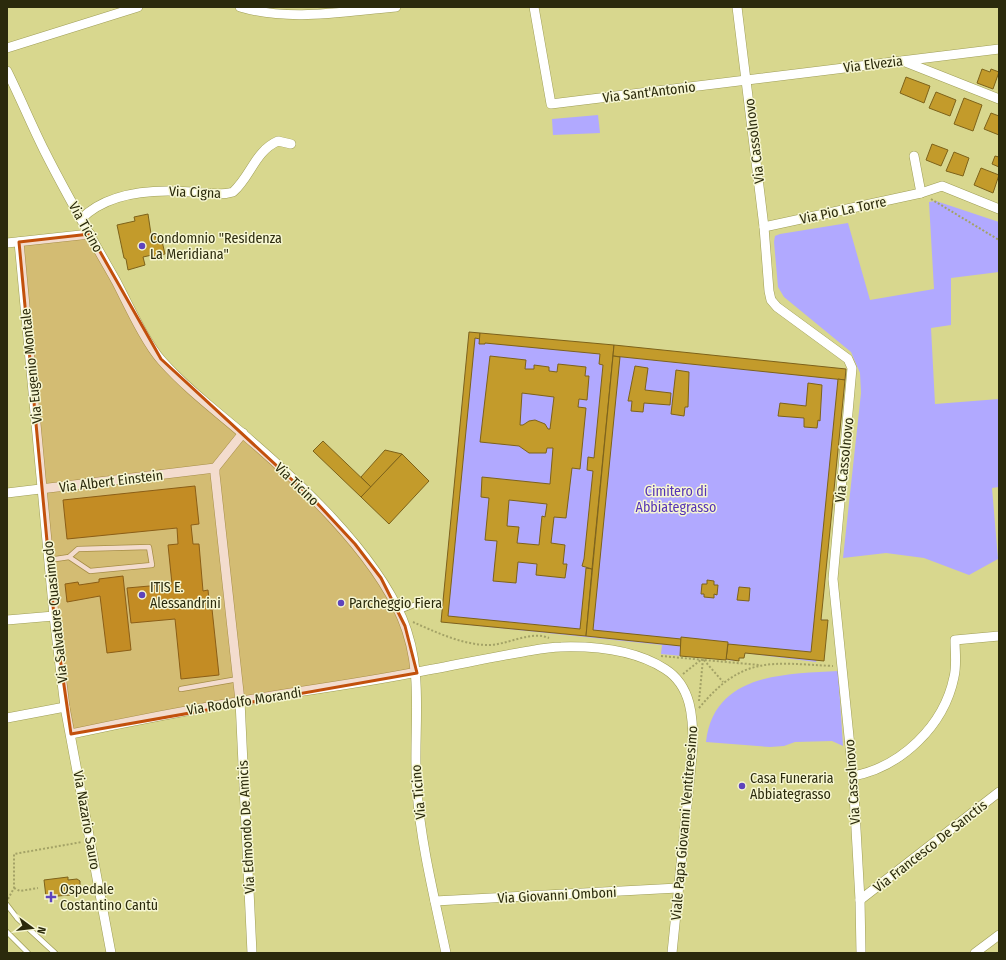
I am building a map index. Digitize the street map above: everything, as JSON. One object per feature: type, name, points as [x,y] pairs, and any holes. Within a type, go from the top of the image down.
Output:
[{"type":"street","points":[[7,48],[138,7]]},
{"type":"street","points":[[240,7],[253,11],[284,14],[396,7]]},
{"type":"street","name":"Via Sant'Antonio","points":[[534,7],[551,104],[746,80]]},
{"type":"street","name":"Via Cassolnovo","points":[[737,7],[764,227],[768,291],[771,300],[777,307],[848,359],[852,368],[833,566],[834,603],[842,667],[848,689],[860,900],[861,953]]},
{"type":"street","name":"Via Elvezia","points":[[746,80],[999,49]]},
{"type":"street","points":[[902,60],[999,100]]},
{"type":"street","name":"Via Ticino","points":[[7,71],[44,150],[81,220],[160,359],[199,397],[243,433],[316,502],[355,544],[381,578],[399,611],[405,626],[417,672],[415,760],[417,792],[435,901],[446,953]]},
{"type":"street","name":"Via Cigna","points":[[81,220],[90,211],[108,202],[147,192],[170,190],[217,194],[233,192],[242,182],[260,154],[272,144],[278,142],[291,144]]},
{"type":"street","points":[[914,156],[921,193]]},
{"type":"street","name":"Via Pio La Torre","points":[[764,227],[921,193],[942,186],[999,209]]},
{"type":"street","points":[[7,243],[90,234]]},
{"type":"street","name":"Via Eugenio Montale","points":[[19,242],[43,489]]},
{"type":"street","points":[[216,468],[243,433]]},
{"type":"street","name":"Via Albert Einstein","points":[[7,494],[216,468]]},
{"type":"street","name":"Via Edmondo De Amicis","points":[[216,468],[240,701],[252,953]]},
{"type":"street","name":"Via Salvatore Quasimodo","points":[[43,489],[54,616],[65,707],[72,734]]},
{"type":"street","points":[[7,620],[54,616]]},
{"type":"street","points":[[853,776],[869,773],[910,749],[930,727],[946,702],[955,676],[955,640],[999,636]]},
{"type":"street","name":"Viale Papa Giovanni Ventitreesimo","points":[[417,672],[469,661],[558,647],[582,647],[605,649],[635,656],[656,664],[676,679],[688,696],[693,718],[693,746],[672,953]]},
{"type":"street","name":"Via Rodolfo Morandi","points":[[72,734],[155,716],[417,672]]},
{"type":"street","points":[[7,718],[65,707]]},
{"type":"street","name":"Via Nazario Sauro","points":[[72,734],[111,953]]},
{"type":"street","name":"Via Francesco De Sanctis","points":[[860,900],[999,792]]},
{"type":"street","name":"Via Giovanni Omboni","points":[[435,901],[678,888]]},
{"type":"street","points":[[975,953],[999,935]]},
{"type":"lane","points":[[49,560],[68,558],[78,549],[149,547],[152,564],[90,571],[68,558]]},
{"type":"lane","points":[[399,611],[414,604],[430,603]]},
{"type":"lane","points":[[181,689],[238,679]]},
{"type":"lane","points":[[7,905],[17,918],[55,953]]},
{"type":"lane","points":[[7,932],[28,953]]},
{"type":"path","points":[[921,193],[999,240]]},
{"type":"path","points":[[703,658],[698,709],[712,693],[734,674],[759,665]]},
{"type":"path","points":[[676,679],[703,658],[759,665],[788,664],[842,667]]},
{"type":"path","points":[[703,658],[724,682]]},
{"type":"path","points":[[7,900],[14,888],[14,854],[91,840]]},
{"type":"path","points":[[14,888],[20,891],[38,888]]},
{"type":"highlighted area","points":[[90,234],[161,359],[316,502],[355,544],[381,578],[405,626],[417,673],[71,734],[54,616],[19,242]]},
{"type":"green space","points":[[598,115],[600,133],[553,135],[552,119]]},
{"type":"green space","points":[[936,201],[999,222],[999,272],[951,278],[951,325],[931,328],[935,404],[999,399],[999,487],[992,488],[998,559],[969,575],[924,558],[886,553],[843,558],[861,393],[860,373],[851,352],[784,297],[778,287],[774,242],[775,236],[780,234],[848,223],[870,300],[934,289],[929,202]]},
{"type":"green space","name":"Cimitero di Abbiategrasso","points":[[469,332],[846,369],[820,619],[828,621],[816,662],[745,653],[744,658],[739,658],[739,661],[661,654],[662,645],[441,622]]},
{"type":"green space","points":[[838,671],[843,746],[832,741],[795,742],[784,746],[770,747],[706,742],[712,719],[723,702],[737,690],[755,682],[775,677]]},
{"type":"building","points":[[982,69],[990,72],[991,69],[999,72],[993,89],[977,83]]},
{"type":"building","points":[[906,77],[930,86],[924,103],[900,93]]},
{"type":"building","points":[[936,92],[956,100],[950,116],[929,108]]},
{"type":"building","points":[[964,98],[982,105],[973,131],[954,124]]},
{"type":"building","points":[[991,113],[999,116],[999,135],[984,129]]},
{"type":"building","points":[[932,144],[948,150],[941,166],[926,160]]},
{"type":"building","points":[[954,152],[969,158],[963,176],[946,171]]},
{"type":"building","points":[[995,156],[999,157],[999,167],[992,164]]},
{"type":"building","points":[[981,168],[999,175],[993,193],[974,185]]},
{"type":"building","name":"Condomnio \"Residenza La Meridiana\"","points":[[148,214],[151,234],[155,235],[156,238],[161,237],[165,254],[153,257],[152,255],[143,257],[145,265],[128,270],[117,225],[135,221],[134,217]]},
{"type":"building","points":[[469,332],[480,333],[480,339],[475,338],[448,616],[580,629],[586,568],[592,569],[586,636],[441,622]]},
{"type":"building","points":[[480,333],[614,345],[592,569],[582,566],[593,471],[587,470],[588,457],[594,458],[603,365],[599,364],[600,354],[485,343],[479,344]]},
{"type":"building","points":[[614,345],[846,369],[845,380],[613,356]]},
{"type":"building","points":[[490,356],[526,360],[525,369],[534,369],[534,365],[549,367],[549,371],[557,372],[558,364],[586,367],[585,376],[589,376],[587,400],[579,399],[578,407],[586,408],[580,469],[572,468],[566,518],[554,517],[551,543],[565,545],[563,564],[567,564],[565,578],[536,575],[537,564],[518,562],[516,583],[493,581],[497,541],[485,540],[489,498],[481,497],[482,477],[550,484],[553,448],[547,448],[546,453],[529,453],[519,446],[480,442]],"holes":[[[522,393],[554,397],[550,429],[548,429],[545,424],[535,420],[520,425]],[[509,500],[547,504],[545,517],[542,516],[539,545],[517,543],[519,527],[507,526]]]},
{"type":"building","points":[[613,356],[620,357],[593,630],[681,639],[681,646],[586,636]]},
{"type":"building","points":[[635,366],[648,368],[645,390],[671,393],[670,405],[644,403],[643,412],[631,411],[632,401],[628,401]]},
{"type":"building","points":[[676,370],[689,372],[688,407],[685,407],[684,416],[671,414]]},
{"type":"building","points":[[838,379],[845,380],[821,620],[828,620],[824,661],[745,653],[744,658],[739,658],[739,661],[726,659],[728,644],[811,652]]},
{"type":"building","points":[[808,383],[822,385],[820,421],[818,420],[817,428],[804,427],[804,418],[778,416],[780,403],[806,406]]},
{"type":"building","points":[[323,441],[371,487],[361,497],[313,451]]},
{"type":"building","points":[[385,450],[402,454],[371,487],[361,477]]},
{"type":"building","points":[[402,454],[429,481],[389,524],[361,497]]},
{"type":"building","points":[[195,486],[199,524],[191,525],[193,544],[199,544],[203,591],[208,590],[210,610],[212,609],[219,675],[181,679],[175,619],[131,623],[127,588],[172,584],[168,545],[178,544],[177,528],[67,539],[63,500]]},
{"type":"building","points":[[123,576],[131,650],[107,653],[100,596],[67,602],[65,584],[78,582],[79,585],[99,582],[99,579]]},
{"type":"building","points":[[707,580],[714,581],[714,585],[718,585],[717,595],[714,594],[714,598],[704,597],[704,594],[701,594],[702,584],[707,584]]},
{"type":"building","points":[[739,587],[750,588],[749,601],[737,600]]},
{"type":"building","points":[[681,637],[728,642],[726,660],[680,656]]},
{"type":"building","points":[[68,877],[68,880],[77,879],[80,881],[80,889],[78,891],[70,892],[70,895],[46,897],[44,880]]},
{"type":"place","name":"Condomnio \"Residenza La Meridiana\"","points":[[142,246]]},
{"type":"place","name":"ITIS E. Alessandrini","points":[[142,595]]},
{"type":"place","name":"Parcheggio Fiera","points":[[341,603]]},
{"type":"place","name":"Casa Funeraria Abbiategrasso","points":[[742,786]]},
{"type":"place","name":"Ospedale Costantino Cantù","points":[[51,897]]}]
